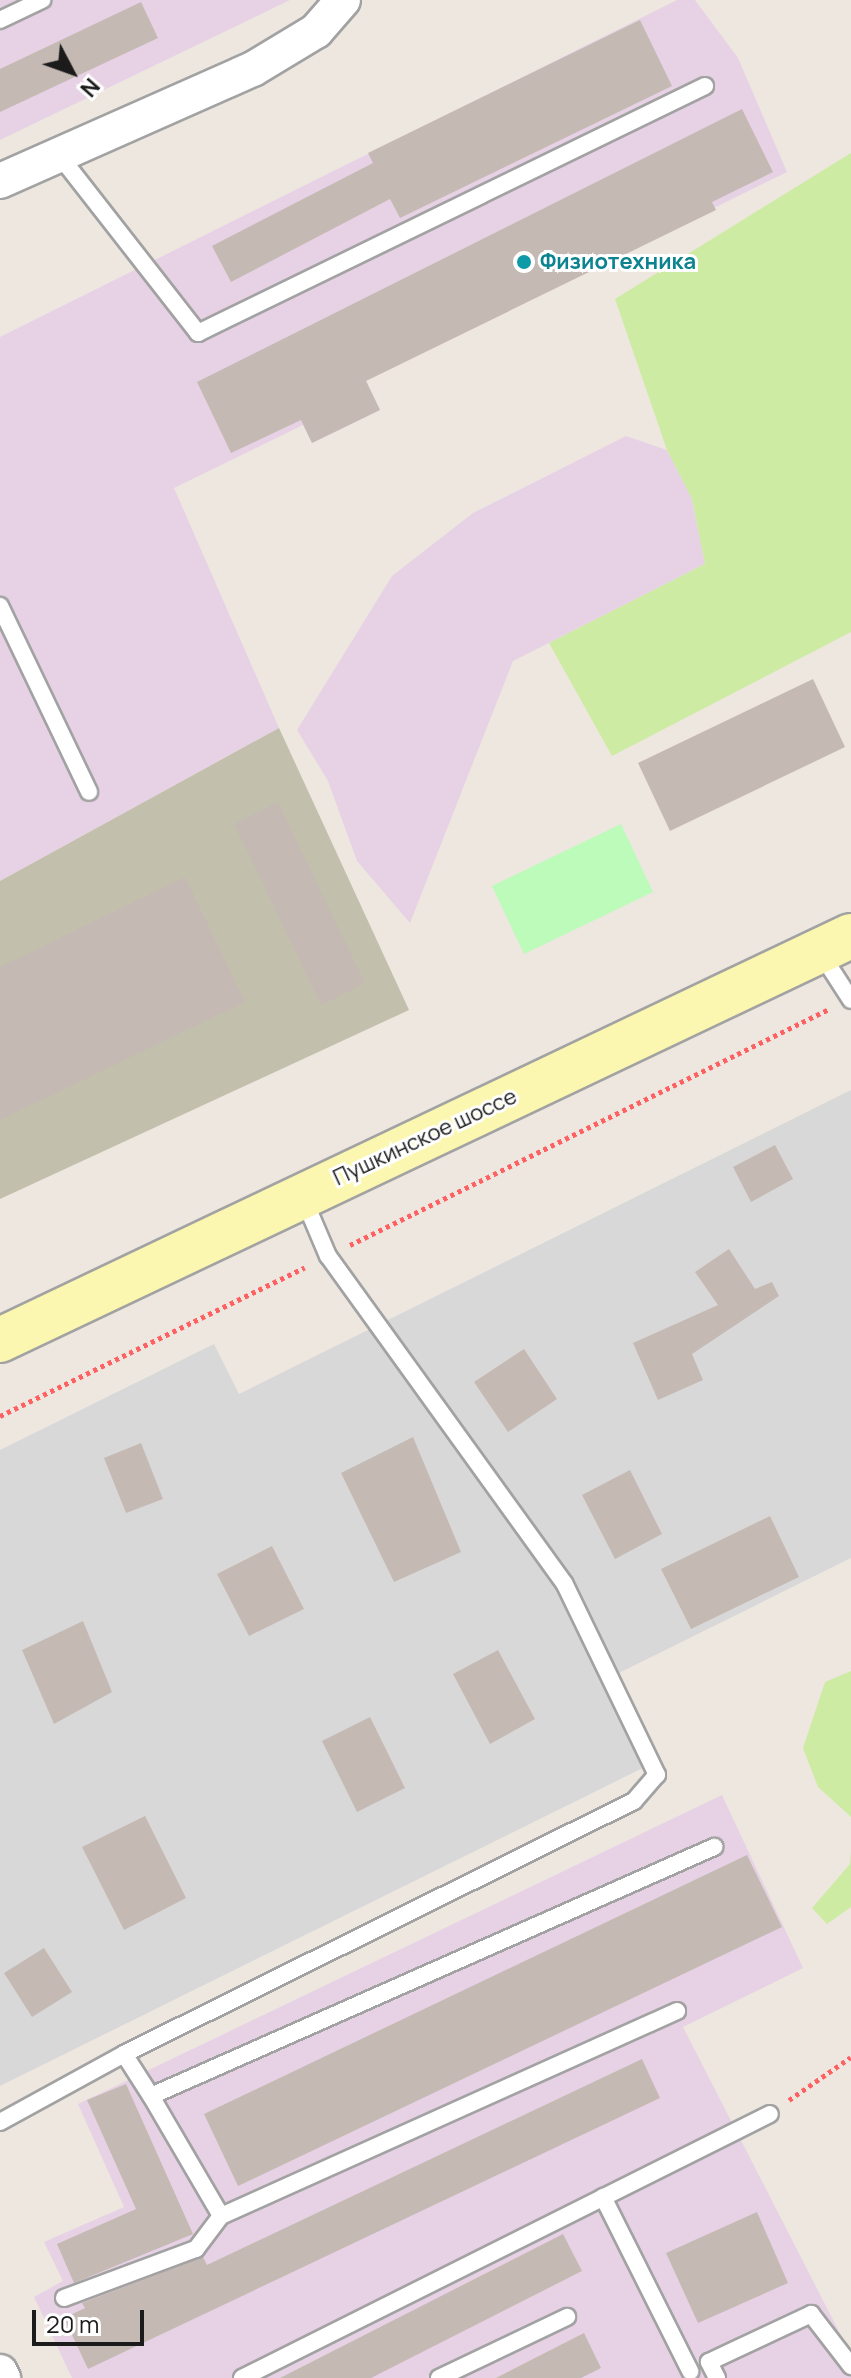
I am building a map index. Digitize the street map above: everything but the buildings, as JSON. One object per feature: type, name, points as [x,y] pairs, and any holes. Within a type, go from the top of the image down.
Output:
[{"type":"main road","name":"Пушкинское шоссе","points":[[0,1340],[835,943]]},
{"type":"street","points":[[0,181],[253,69],[316,31],[343,0]]},
{"type":"street","points":[[0,2372],[3,2378]]},
{"type":"lane","points":[[0,20],[42,0]]},
{"type":"lane","points":[[59,155],[198,333],[705,86]]},
{"type":"lane","points":[[0,606],[89,792]]},
{"type":"lane","points":[[835,943],[850,999]]},
{"type":"lane","points":[[0,2122],[124,2054],[634,1801],[657,1775],[564,1583],[328,1256],[302,1196]]},
{"type":"lane","points":[[151,2096],[714,1847]]},
{"type":"lane","points":[[64,2298],[196,2249],[221,2216],[677,2011]]},
{"type":"lane","points":[[124,2054],[221,2216]]},
{"type":"lane","points":[[242,2378],[770,2114]]},
{"type":"lane","points":[[603,2197],[683,2374],[811,2314],[851,2366]]},
{"type":"lane","points":[[439,2378],[567,2317]]},
{"type":"lane","points":[[709,2362],[717,2378]]},
{"type":"path","points":[[0,1416],[850,999]]},
{"type":"path","points":[[770,2114],[851,2057]]},
{"type":"shaded area","points":[[0,0],[290,0],[0,140]]},
{"type":"shaded area","points":[[677,0],[695,0],[738,58],[787,172],[366,380],[380,410],[312,443],[303,425],[174,488],[279,728],[0,881],[0,337]]},
{"type":"shaded area","points":[[626,436],[667,450],[692,499],[705,564],[513,661],[410,923],[357,861],[328,781],[297,730],[392,576],[473,513]]},
{"type":"shaded area","points":[[279,728],[409,1010],[0,1199],[0,881]]},
{"type":"shaded area","points":[[851,1090],[851,1558],[619,1673],[661,1759],[0,2086],[0,1450],[214,1344],[239,1394]]},
{"type":"shaded area","points":[[722,1795],[803,1968],[683,2027],[851,2355],[851,2378],[72,2378],[34,2297],[63,2281],[44,2242],[124,2207],[78,2104]]},
{"type":"green space","points":[[851,153],[851,632],[612,756],[549,643],[705,564],[692,499],[667,450],[615,299]]},
{"type":"green space","points":[[621,824],[653,892],[524,954],[492,886]]},
{"type":"green space","points":[[851,1671],[851,1817],[818,1787],[803,1748],[825,1682]]},
{"type":"green space","points":[[851,1850],[851,1907],[827,1924],[812,1908],[850,1864]]},
{"type":"place","name":"Физиотехника","points":[[524,262]]}]
